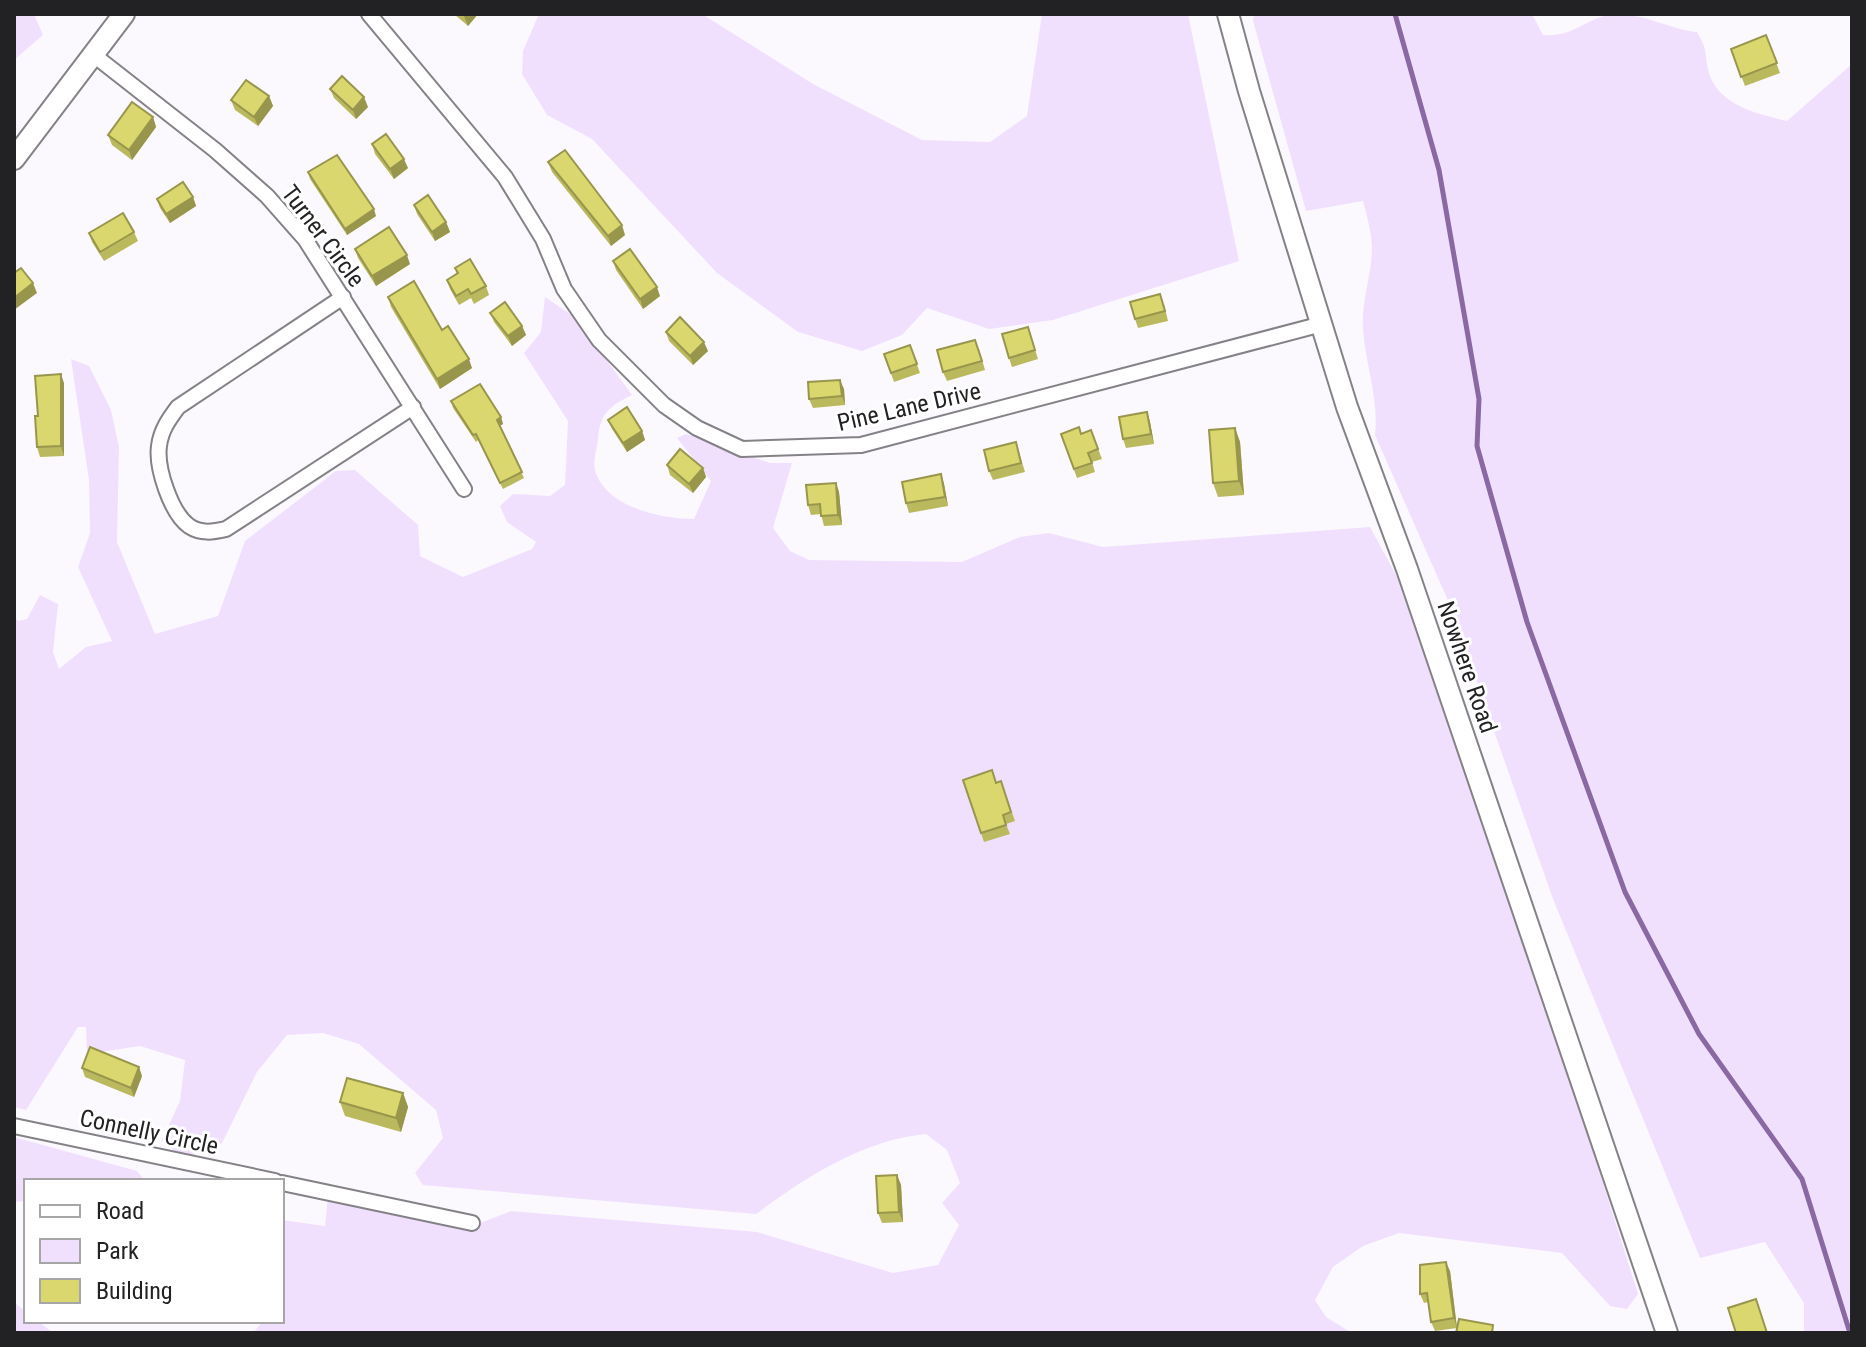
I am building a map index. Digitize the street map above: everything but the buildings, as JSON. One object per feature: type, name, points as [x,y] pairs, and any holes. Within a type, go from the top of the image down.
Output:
[{"type":"street","points":[[14,159],[124,14]]},
{"type":"street","name":"Pine Lane Drive","points":[[369,14],[505,177],[543,239],[564,289],[599,340],[664,405],[697,428],[742,449],[861,445],[1322,324]]},
{"type":"street","name":"Nowhere Road","points":[[1228,14],[1347,407],[1407,569],[1667,1333]]},
{"type":"street","name":"Turner Circle","points":[[95,56],[166,109],[267,196],[305,239],[464,489]]},
{"type":"street","points":[[343,297],[178,407],[164,426],[159,446],[159,464],[176,511],[190,526],[209,533],[226,529],[413,407]]},
{"type":"street","name":"Connelly Circle","points":[[14,1126],[266,1179]]},
{"type":"street","points":[[284,1183],[472,1223]]},
{"type":"green space","points":[[14,14],[34,14],[43,35],[14,60]]},
{"type":"green space","points":[[539,14],[702,14],[813,84],[922,140],[990,142],[1027,116],[1042,14],[1188,14],[1239,261],[1053,320],[989,329],[927,308],[902,335],[862,351],[798,332],[717,273],[592,139],[547,115],[522,74],[523,51]]},
{"type":"green space","points":[[1254,14],[1532,14],[1543,35],[1571,31],[1609,15],[1642,17],[1697,32],[1705,49],[1709,73],[1721,93],[1741,107],[1787,121],[1852,64],[1852,1333],[1804,1333],[1804,1303],[1765,1242],[1700,1258],[1553,899],[1449,603],[1375,435],[1374,396],[1363,330],[1372,250],[1363,201],[1306,211],[1253,21]]},
{"type":"green space","points":[[545,297],[576,318],[632,395],[608,411],[599,430],[595,470],[610,493],[622,502],[651,513],[694,519],[711,481],[677,438],[686,434],[770,463],[792,463],[773,528],[790,551],[809,560],[962,562],[1020,537],[1049,533],[1103,547],[1370,527],[1408,597],[1513,898],[1638,1294],[1627,1309],[1610,1306],[1562,1253],[1399,1233],[1363,1246],[1333,1267],[1315,1300],[1326,1317],[1352,1333],[253,1333],[261,1323],[284,1323],[284,1220],[325,1226],[328,1197],[462,1230],[511,1211],[757,1232],[893,1273],[938,1265],[959,1225],[942,1203],[960,1183],[947,1150],[926,1134],[880,1144],[836,1162],[756,1214],[423,1185],[415,1173],[443,1138],[436,1110],[359,1044],[323,1033],[287,1035],[257,1072],[222,1143],[182,1158],[162,1140],[180,1101],[185,1060],[140,1046],[87,1054],[86,1027],[78,1027],[26,1110],[14,1107],[14,616],[18,621],[27,619],[40,595],[58,604],[53,652],[59,669],[86,647],[112,641],[78,567],[90,533],[89,480],[71,359],[89,366],[111,410],[119,447],[117,542],[155,634],[218,616],[245,541],[336,471],[355,470],[418,525],[420,556],[463,577],[532,549],[536,542],[507,522],[500,506],[513,494],[550,496],[565,485],[568,421],[524,353],[541,332]]},
{"type":"green space","points":[[14,1137],[137,1171],[143,1179],[24,1179],[24,1201],[14,1202]]},
{"type":"green space","points":[[14,1302],[24,1310],[24,1323],[40,1323],[53,1333],[14,1333]]},
{"type":"waterway","points":[[1395,14],[1439,170],[1479,399],[1477,446],[1527,622],[1625,892],[1699,1034],[1802,1179],[1850,1333]]}]
